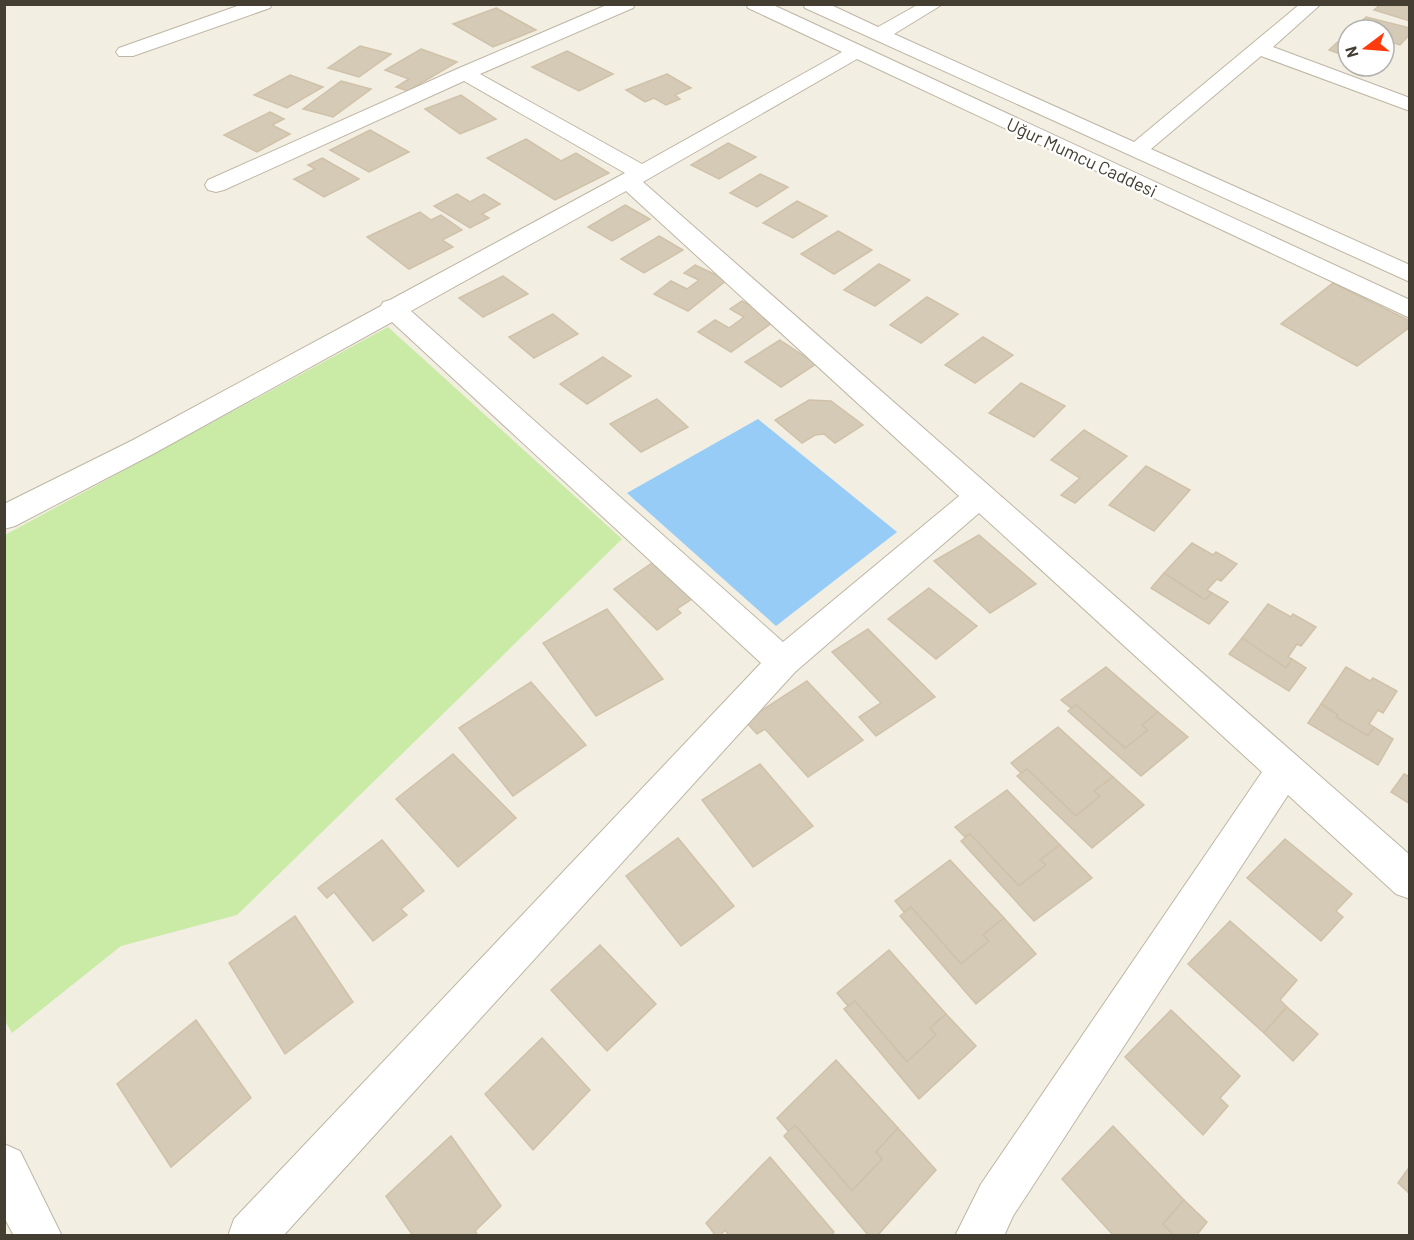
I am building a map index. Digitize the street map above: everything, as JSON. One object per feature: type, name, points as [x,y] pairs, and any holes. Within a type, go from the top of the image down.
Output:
[{"type":"street","points":[[126,52],[263,4]]},
{"type":"street","points":[[216,185],[464,73],[626,4]]},
{"type":"street","name":"Uğur Mumcu Caddesi","points":[[755,4],[1410,310]]},
{"type":"street","name":"Uğur Mumcu Caddesi","points":[[812,4],[1410,275]]},
{"type":"street","points":[[879,34],[934,4]]},
{"type":"street","points":[[1136,151],[1312,4]]},
{"type":"street","points":[[1260,49],[1410,105]]},
{"type":"street","points":[[4,518],[143,447],[856,52]]},
{"type":"street","points":[[464,73],[634,177],[979,496],[1410,881]]},
{"type":"street","points":[[392,308],[783,662]]},
{"type":"street","points":[[250,1236],[783,662],[979,496]]},
{"type":"street","points":[[978,1236],[997,1200],[1285,768]]},
{"type":"street","points":[[5,1168],[39,1236]]},
{"type":"green space","points":[[388,327],[622,539],[237,915],[121,946],[12,1033],[4,1019],[5,535]]},
{"type":"water","points":[[758,419],[897,532],[776,626],[627,493]]},
{"type":"building","points":[[1381,4],[1410,5],[1410,21],[1374,10]]},
{"type":"building","points":[[496,8],[536,30],[493,47],[453,24]]},
{"type":"building","points":[[1396,24],[1410,28],[1410,34],[1400,45],[1396,44]]},
{"type":"building","points":[[1336,44],[1336,53],[1329,50]]},
{"type":"building","points":[[360,46],[391,54],[359,77],[328,68]]},
{"type":"building","points":[[421,49],[457,62],[408,91],[396,87],[409,79],[385,70]]},
{"type":"building","points":[[567,51],[613,74],[579,91],[532,67]]},
{"type":"building","points":[[667,74],[691,88],[675,95],[680,99],[666,105],[654,98],[645,102],[626,90]]},
{"type":"building","points":[[290,75],[323,87],[287,108],[254,95]]},
{"type":"building","points":[[341,81],[371,89],[333,117],[303,109]]},
{"type":"building","points":[[461,95],[496,119],[460,134],[425,109]]},
{"type":"building","points":[[270,112],[284,119],[272,125],[290,134],[257,152],[224,135]]},
{"type":"building","points":[[370,130],[409,152],[369,172],[330,150]]},
{"type":"building","points":[[526,139],[561,161],[576,153],[609,173],[555,200],[487,158]]},
{"type":"building","points":[[728,143],[756,157],[719,179],[691,165]]},
{"type":"building","points":[[322,158],[359,179],[324,197],[294,179],[315,169],[308,165]]},
{"type":"building","points":[[760,174],[788,187],[757,207],[730,193]]},
{"type":"building","points":[[457,194],[470,202],[484,194],[500,204],[482,214],[489,218],[470,228],[434,206]]},
{"type":"building","points":[[797,201],[827,216],[793,238],[763,223]]},
{"type":"building","points":[[625,205],[650,219],[612,241],[588,227]]},
{"type":"building","points":[[420,212],[431,220],[441,215],[462,230],[442,240],[453,247],[409,269],[367,237]]},
{"type":"building","points":[[838,231],[872,250],[834,274],[801,254]]},
{"type":"building","points":[[659,236],[683,250],[644,273],[621,259]]},
{"type":"building","points":[[879,264],[910,280],[875,306],[844,290]]},
{"type":"building","points":[[695,265],[727,280],[688,311],[654,294],[671,281],[687,289],[699,280],[684,273]]},
{"type":"building","points":[[503,276],[528,294],[483,317],[459,298]]},
{"type":"building","points":[[1333,283],[1410,321],[1410,327],[1357,366],[1281,324]]},
{"type":"building","points":[[927,297],[958,314],[921,343],[890,325]]},
{"type":"building","points":[[742,301],[776,320],[731,352],[698,332],[715,320],[729,328],[744,317],[730,309]]},
{"type":"building","points":[[553,314],[578,334],[534,358],[509,337]]},
{"type":"building","points":[[983,337],[1013,355],[975,383],[945,365]]},
{"type":"building","points":[[780,340],[816,364],[781,387],[745,362]]},
{"type":"building","points":[[603,357],[631,376],[587,404],[560,384]]},
{"type":"building","points":[[1021,383],[1065,406],[1034,437],[989,413]]},
{"type":"building","points":[[657,399],[688,427],[641,452],[610,424]]},
{"type":"building","points":[[809,400],[831,401],[863,425],[835,443],[824,434],[815,435],[802,443],[775,420]]},
{"type":"building","points":[[1084,430],[1127,456],[1075,503],[1061,495],[1080,478],[1051,460]]},
{"type":"building","points":[[1146,466],[1190,490],[1154,531],[1109,505]]},
{"type":"building","points":[[979,535],[1036,584],[990,613],[934,561]]},
{"type":"building","points":[[1192,543],[1213,555],[1216,552],[1237,564],[1221,581],[1217,579],[1207,590],[1212,593],[1205,600],[1164,573]]},
{"type":"building","points":[[655,561],[695,597],[677,609],[681,613],[657,630],[614,589]]},
{"type":"building","points":[[1164,573],[1205,600],[1212,593],[1228,602],[1209,624],[1151,588]]},
{"type":"building","points":[[929,588],[977,626],[936,659],[888,619]]},
{"type":"building","points":[[1268,604],[1316,627],[1301,646],[1297,644],[1288,657],[1292,659],[1286,668],[1242,638]]},
{"type":"building","points":[[607,609],[663,679],[596,716],[543,643]]},
{"type":"building","points":[[868,629],[935,697],[876,736],[859,717],[881,703],[832,652]]},
{"type":"building","points":[[1242,638],[1286,668],[1292,659],[1306,668],[1289,691],[1229,654]]},
{"type":"building","points":[[1106,667],[1158,712],[1142,725],[1148,730],[1125,748],[1076,705],[1071,708],[1061,700]]},
{"type":"building","points":[[1346,667],[1370,681],[1373,678],[1397,691],[1383,713],[1378,710],[1369,724],[1374,727],[1368,736],[1336,717],[1338,715],[1321,704]]},
{"type":"building","points":[[807,681],[863,740],[808,777],[765,729],[757,734],[745,721]]},
{"type":"building","points":[[531,682],[586,745],[513,796],[459,728]]},
{"type":"building","points":[[1321,704],[1338,715],[1336,717],[1368,736],[1374,727],[1393,739],[1378,765],[1308,723]]},
{"type":"building","points":[[1076,705],[1125,748],[1148,730],[1142,725],[1158,712],[1188,737],[1141,776],[1068,711]]},
{"type":"building","points":[[1058,727],[1113,777],[1094,791],[1100,796],[1076,816],[1027,769],[1021,773],[1011,763]]},
{"type":"building","points":[[453,754],[516,818],[458,867],[396,799]]},
{"type":"building","points":[[760,764],[813,826],[753,867],[702,800]]},
{"type":"building","points":[[1027,769],[1076,816],[1100,796],[1094,791],[1113,777],[1144,805],[1092,848],[1017,776]]},
{"type":"building","points":[[1404,774],[1410,777],[1410,804],[1391,792]]},
{"type":"building","points":[[1007,790],[1060,845],[1040,860],[1046,865],[1019,886],[970,834],[965,837],[955,827]]},
{"type":"building","points":[[970,834],[1019,886],[1046,865],[1040,860],[1060,845],[1092,878],[1034,921],[961,841]]},
{"type":"building","points":[[678,838],[734,906],[681,946],[626,876]]},
{"type":"building","points":[[1285,839],[1352,894],[1336,911],[1343,917],[1321,941],[1247,878]]},
{"type":"building","points":[[382,840],[424,891],[401,909],[407,915],[373,941],[334,892],[327,898],[318,888]]},
{"type":"building","points":[[950,860],[1004,918],[983,935],[989,941],[961,964],[911,907],[904,912],[895,901]]},
{"type":"building","points":[[911,907],[961,964],[989,941],[983,935],[1004,918],[1036,954],[976,1004],[900,916]]},
{"type":"building","points":[[295,916],[353,1002],[285,1054],[229,963]]},
{"type":"building","points":[[1230,921],[1297,980],[1280,1000],[1287,1007],[1264,1033],[1188,964]]},
{"type":"building","points":[[600,945],[656,1004],[607,1051],[551,990]]},
{"type":"building","points":[[889,950],[946,1014],[930,1028],[936,1035],[907,1062],[855,1001],[848,1006],[837,993]]},
{"type":"building","points":[[855,1001],[907,1062],[936,1035],[930,1028],[946,1014],[976,1046],[919,1099],[844,1009]]},
{"type":"building","points":[[1287,1007],[1318,1034],[1293,1061],[1264,1033]]},
{"type":"building","points":[[1171,1010],[1240,1076],[1220,1098],[1228,1106],[1203,1135],[1125,1057]]},
{"type":"building","points":[[196,1020],[251,1098],[171,1167],[117,1084]]},
{"type":"building","points":[[542,1038],[590,1090],[533,1150],[485,1094]]},
{"type":"building","points":[[836,1060],[898,1128],[876,1152],[882,1159],[852,1191],[795,1125],[789,1132],[777,1118]]},
{"type":"building","points":[[795,1125],[852,1191],[882,1159],[876,1152],[898,1128],[936,1170],[877,1236],[869,1236],[784,1136]]},
{"type":"building","points":[[1113,1126],[1184,1200],[1163,1224],[1172,1233],[1169,1236],[1114,1236],[1062,1179]]},
{"type":"building","points":[[451,1136],[501,1206],[475,1231],[478,1236],[413,1236],[386,1196]]},
{"type":"building","points":[[770,1157],[834,1232],[831,1236],[729,1236],[725,1230],[720,1236],[716,1236],[706,1223]]},
{"type":"building","points":[[1410,1166],[1410,1194],[1398,1183]]},
{"type":"building","points":[[1184,1200],[1207,1222],[1196,1236],[1169,1236],[1172,1233],[1163,1224]]}]
